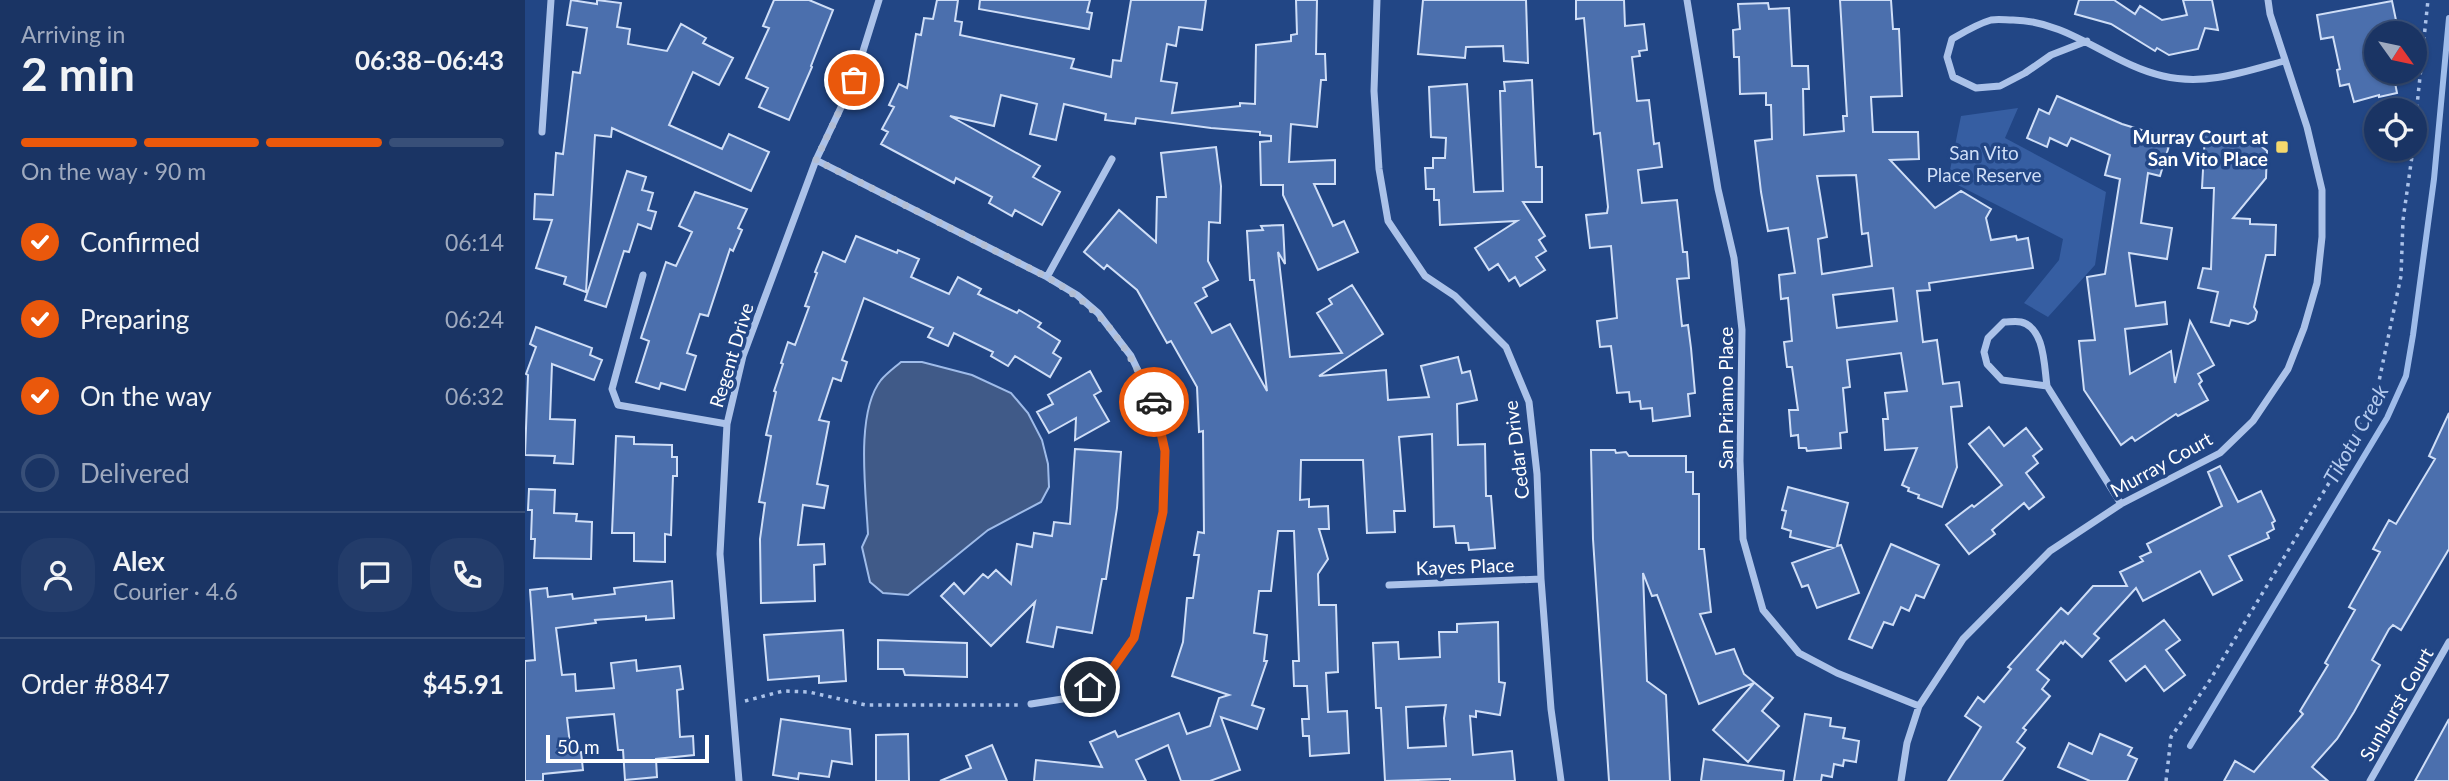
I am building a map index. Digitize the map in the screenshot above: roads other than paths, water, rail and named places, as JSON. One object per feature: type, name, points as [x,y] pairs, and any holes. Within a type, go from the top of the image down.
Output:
[{"type":"street","points":[[543,132],[551,0]]},
{"type":"street","name":"Regent Drive","points":[[739,781],[720,554],[727,424],[743,356],[816,160],[854,80],[879,0]]},
{"type":"street","name":"Cedar Drive","points":[[1377,0],[1374,91],[1379,169],[1388,221],[1425,276],[1455,296],[1506,348],[1529,402],[1537,474],[1541,579],[1551,709],[1561,781]]},
{"type":"street","name":"San Priamo Place","points":[[1687,0],[1718,189],[1734,258],[1742,330],[1740,461],[1743,539],[1763,610],[1799,653],[1837,673],[1919,706]]},
{"type":"street","name":"Murray Court","points":[[1901,781],[1907,743],[1919,706],[1963,639],[2050,551],[2121,504],[2220,453],[2253,421],[2288,369],[2317,284],[2322,237],[2322,190],[2307,127],[2270,15],[2269,0]]},
{"type":"street","points":[[2087,41],[2052,55],[2000,86],[1976,88],[1953,77],[1947,57],[1952,39],[1992,20],[2020,20],[2050,25],[2087,41],[2134,68],[2165,77],[2221,79],[2284,61]]},
{"type":"street","points":[[1047,277],[1112,159]]},
{"type":"street","points":[[816,160],[1047,277],[1077,295],[1098,313],[1131,356],[1155,406],[1165,451],[1163,512],[1134,638],[1106,678],[1075,697],[1031,704]]},
{"type":"street","points":[[643,275],[612,389],[618,405],[727,424]]},
{"type":"street","points":[[2047,386],[2002,380],[1987,364],[1984,352],[1988,338],[2004,322],[2021,322],[2034,330],[2042,349],[2047,386],[2121,504]]},
{"type":"street","name":"Kayes Place","points":[[1389,585],[1541,579]]},
{"type":"street","name":"Sunburst Court","points":[[2370,781],[2449,643]]},
{"type":"waterway","name":"Tikotu Creek","points":[[2190,746],[2387,418],[2406,376],[2434,179],[2449,18]]},
{"type":"place","name":"Murray Court at San Vito Place","points":[[2282,147]]},
{"type":"park label","name":"San Vito Place Reserve","points":[[1984,163]]}]
